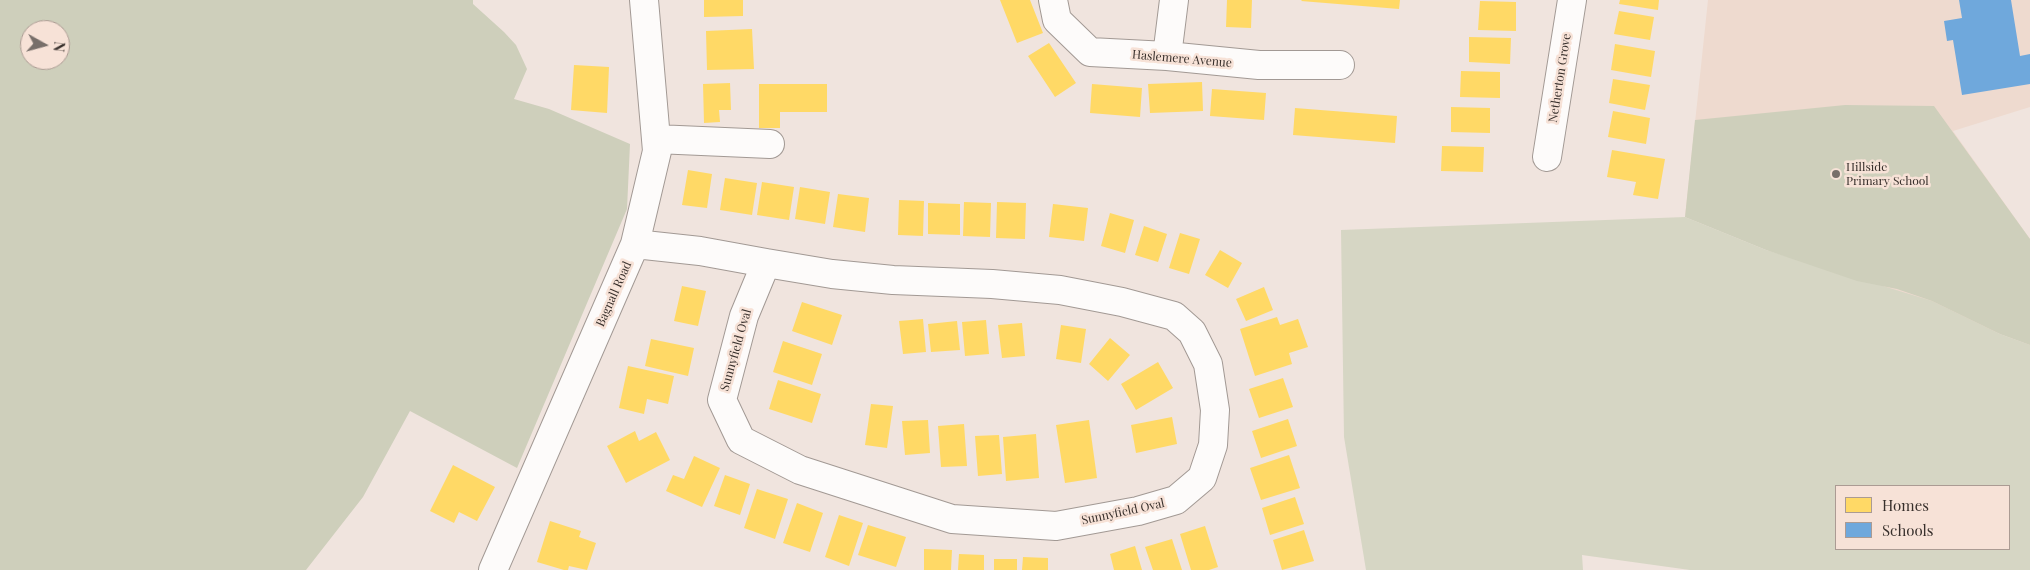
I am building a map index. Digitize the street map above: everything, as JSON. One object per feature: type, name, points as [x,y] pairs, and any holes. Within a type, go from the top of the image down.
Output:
[{"type":"street","name":"Bagnall Road","points":[[493,570],[635,244],[657,151],[644,0]]},
{"type":"street","name":"Haslemere Avenue","points":[[1053,0],[1057,20],[1090,52],[1167,56],[1259,65],[1340,65]]},
{"type":"street","points":[[1167,56],[1174,0]]},
{"type":"street","name":"Netherton Grove","points":[[1547,157],[1572,0]]},
{"type":"street","points":[[656,138],[770,144]]},
{"type":"street","name":"Sunnyfield Oval","points":[[635,244],[700,251],[766,262],[832,274],[893,280],[992,284],[1060,290],[1122,302],[1174,316],[1192,332],[1208,364],[1215,410],[1213,445],[1202,478],[1176,500],[1138,511],[1056,526],[952,519],[800,470],[741,440],[722,400],[744,316],[766,262]]},
{"type":"shaded area","name":"Hillside Primary School","points":[[1708,0],[2030,0],[2030,107],[1953,131],[2030,239],[2030,345],[1685,217]]},
{"type":"green space","points":[[0,0],[473,0],[473,4],[516,45],[527,69],[514,99],[549,109],[630,144],[627,209],[517,468],[410,411],[363,497],[306,570],[0,570]]},
{"type":"green space","points":[[1845,105],[1934,106],[2030,239],[2030,345],[2000,334],[1932,301],[1897,289],[1857,281],[1766,250],[1685,217],[1695,120]]},
{"type":"green space","points":[[1685,217],[1766,250],[1932,301],[2000,334],[2030,345],[2030,570],[1690,570],[1582,555],[1583,570],[1366,570],[1344,437],[1341,230]]},
{"type":"building: Homes","points":[[704,0],[743,0],[743,16],[704,17]]},
{"type":"building: Homes","points":[[1000,0],[1030,0],[1043,33],[1017,43]]},
{"type":"building: Homes","points":[[1227,0],[1252,0],[1251,28],[1226,27]]},
{"type":"building: Homes","points":[[1302,0],[1400,0],[1399,9]]},
{"type":"building: Homes","points":[[1620,0],[1659,0],[1658,10],[1619,4]]},
{"type":"building: Homes","points":[[1480,1],[1516,2],[1516,31],[1478,30]]},
{"type":"building: Homes","points":[[1619,11],[1654,17],[1650,40],[1614,34]]},
{"type":"building: Homes","points":[[752,29],[754,69],[707,70],[706,31]]},
{"type":"building: Homes","points":[[1469,37],[1511,38],[1510,64],[1469,62]]},
{"type":"building: Homes","points":[[1049,43],[1076,83],[1055,97],[1028,56]]},
{"type":"building: Homes","points":[[1615,44],[1655,51],[1651,77],[1611,70]]},
{"type":"building: Homes","points":[[574,65],[609,67],[607,113],[571,110]]},
{"type":"building: Homes","points":[[1461,71],[1500,72],[1500,98],[1460,97]]},
{"type":"building: Homes","points":[[1613,79],[1650,85],[1645,110],[1609,103]]},
{"type":"building: Homes","points":[[1202,82],[1203,111],[1150,113],[1148,84]]},
{"type":"building: Homes","points":[[730,83],[731,110],[719,110],[720,122],[704,123],[703,84]]},
{"type":"building: Homes","points":[[759,84],[827,84],[827,112],[780,112],[780,128],[759,128]]},
{"type":"building: Homes","points":[[1092,84],[1142,88],[1140,117],[1090,113]]},
{"type":"building: Homes","points":[[1212,89],[1266,93],[1264,120],[1210,116]]},
{"type":"building: Homes","points":[[1451,107],[1490,108],[1490,133],[1451,132]]},
{"type":"building: Homes","points":[[1295,108],[1397,116],[1395,143],[1293,135]]},
{"type":"building: Homes","points":[[1613,111],[1650,118],[1646,144],[1608,137]]},
{"type":"building: Homes","points":[[1442,146],[1484,147],[1483,172],[1441,171]]},
{"type":"building: Homes","points":[[1612,150],[1665,159],[1658,199],[1633,195],[1636,182],[1607,177]]},
{"type":"building: Homes","points":[[688,170],[712,174],[707,208],[682,205]]},
{"type":"building: Homes","points":[[725,178],[757,183],[752,215],[720,210]]},
{"type":"building: Homes","points":[[762,182],[794,187],[789,220],[757,215]]},
{"type":"building: Homes","points":[[800,187],[830,192],[825,224],[795,219]]},
{"type":"building: Homes","points":[[838,194],[869,198],[865,232],[833,227]]},
{"type":"building: Homes","points":[[899,200],[924,201],[923,236],[898,235]]},
{"type":"building: Homes","points":[[964,202],[991,203],[990,237],[963,236]]},
{"type":"building: Homes","points":[[997,202],[1026,203],[1025,239],[996,238]]},
{"type":"building: Homes","points":[[928,203],[960,204],[960,235],[928,234]]},
{"type":"building: Homes","points":[[1053,204],[1088,208],[1084,241],[1049,237]]},
{"type":"building: Homes","points":[[1110,213],[1134,220],[1125,253],[1101,246]]},
{"type":"building: Homes","points":[[1144,226],[1167,234],[1158,262],[1135,255]]},
{"type":"building: Homes","points":[[1180,233],[1200,239],[1189,274],[1169,268]]},
{"type":"building: Homes","points":[[1220,250],[1242,263],[1228,288],[1205,275]]},
{"type":"building: Homes","points":[[682,286],[706,291],[698,326],[674,321]]},
{"type":"building: Homes","points":[[1264,287],[1273,310],[1246,321],[1236,299]]},
{"type":"building: Homes","points":[[802,302],[842,315],[832,345],[792,331]]},
{"type":"building: Homes","points":[[1277,317],[1280,325],[1298,319],[1308,347],[1289,353],[1292,364],[1255,376],[1240,329]]},
{"type":"building: Homes","points":[[923,319],[926,352],[903,354],[899,321]]},
{"type":"building: Homes","points":[[986,320],[989,354],[965,356],[962,322]]},
{"type":"building: Homes","points":[[957,321],[960,350],[931,352],[928,324]]},
{"type":"building: Homes","points":[[1022,323],[1025,356],[1002,358],[998,325]]},
{"type":"building: Homes","points":[[1061,325],[1086,329],[1081,363],[1056,359]]},
{"type":"building: Homes","points":[[1110,338],[1130,355],[1108,381],[1089,364]]},
{"type":"building: Homes","points":[[651,339],[694,348],[688,376],[645,366]]},
{"type":"building: Homes","points":[[783,341],[822,354],[812,385],[773,372]]},
{"type":"building: Homes","points":[[1158,362],[1173,388],[1136,410],[1121,384]]},
{"type":"building: Homes","points":[[628,366],[674,376],[668,404],[647,399],[644,414],[619,408]]},
{"type":"building: Homes","points":[[1283,378],[1293,407],[1259,418],[1249,389]]},
{"type":"building: Homes","points":[[778,380],[821,394],[812,423],[769,409]]},
{"type":"building: Homes","points":[[871,404],[893,406],[887,448],[865,445]]},
{"type":"building: Homes","points":[[1172,417],[1177,444],[1136,453],[1131,425]]},
{"type":"building: Homes","points":[[1288,419],[1297,446],[1261,458],[1252,431]]},
{"type":"building: Homes","points":[[928,420],[930,453],[905,455],[902,421]]},
{"type":"building: Homes","points":[[1089,420],[1097,478],[1065,483],[1056,425]]},
{"type":"building: Homes","points":[[964,424],[967,466],[941,467],[938,426]]},
{"type":"building: Homes","points":[[635,431],[639,441],[656,432],[670,460],[626,483],[607,446]]},
{"type":"building: Homes","points":[[1036,434],[1039,478],[1006,481],[1003,437]]},
{"type":"building: Homes","points":[[999,435],[1002,474],[978,476],[975,436]]},
{"type":"building: Homes","points":[[1289,455],[1300,488],[1261,500],[1250,468]]},
{"type":"building: Homes","points":[[694,456],[720,468],[702,507],[666,491],[673,475],[684,479]]},
{"type":"building: Homes","points":[[453,465],[495,487],[477,521],[459,512],[454,523],[430,511]]},
{"type":"building: Homes","points":[[725,475],[750,484],[740,515],[714,506]]},
{"type":"building: Homes","points":[[757,489],[788,499],[775,539],[744,528]]},
{"type":"building: Homes","points":[[1295,497],[1304,524],[1270,535],[1262,508]]},
{"type":"building: Homes","points":[[797,503],[823,513],[810,552],[783,543]]},
{"type":"building: Homes","points":[[839,515],[863,523],[849,566],[825,557]]},
{"type":"building: Homes","points":[[550,521],[581,531],[579,537],[596,543],[587,570],[569,566],[568,570],[564,570],[537,562]]},
{"type":"building: Homes","points":[[868,525],[906,537],[896,567],[858,555]]},
{"type":"building: Homes","points":[[1205,526],[1218,567],[1209,570],[1191,570],[1180,534]]},
{"type":"building: Homes","points":[[1304,530],[1314,561],[1282,570],[1273,540]]},
{"type":"building: Homes","points":[[1172,539],[1182,570],[1153,570],[1145,547]]},
{"type":"building: Homes","points":[[1135,546],[1142,570],[1114,570],[1110,554]]},
{"type":"building: Homes","points":[[924,549],[952,550],[951,570],[924,570]]},
{"type":"building: Homes","points":[[959,554],[984,555],[984,570],[958,570]]},
{"type":"building: Homes","points":[[1023,557],[1048,558],[1048,570],[1022,570]]},
{"type":"building: Homes","points":[[994,559],[1017,559],[1017,570],[994,570]]},
{"type":"building: Schools","points":[[1959,0],[2011,0],[2020,56],[2030,54],[2030,84],[1962,95],[1953,40],[1947,41],[1944,21],[1962,18]]},
{"type":"place","name":"Hillside Primary School","points":[[1836,174]]}]
